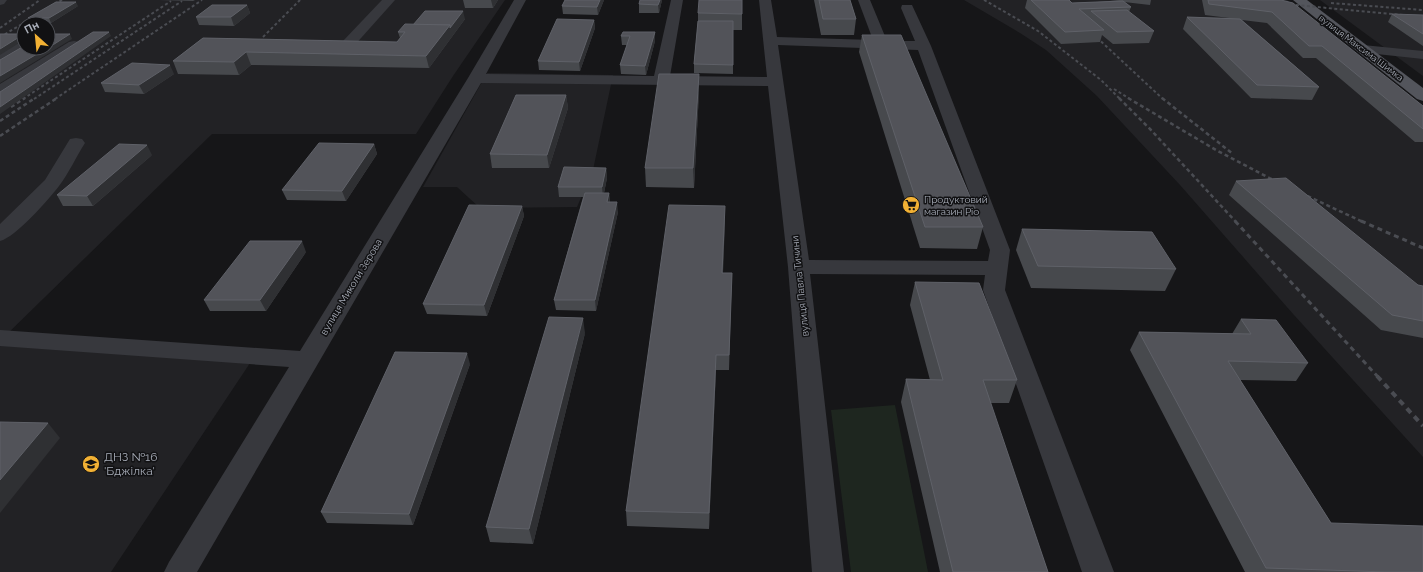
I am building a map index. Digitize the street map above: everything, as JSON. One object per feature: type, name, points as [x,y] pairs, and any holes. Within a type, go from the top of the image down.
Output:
[{"type":"main road","name":"вулиця Максима Шимка","points":[[1299,0],[1423,96]]},
{"type":"street","points":[[348,44],[389,0]]},
{"type":"street","name":"вулиця Миколи Зерова","points":[[180,572],[476,78],[520,0]]},
{"type":"street","points":[[661,81],[677,0]]},
{"type":"street","name":"вулиця Павла Тичини","points":[[765,0],[799,267],[828,572]]},
{"type":"street","points":[[864,0],[881,44]]},
{"type":"street","points":[[907,8],[924,46],[1000,250],[994,290],[1098,572]]},
{"type":"street","points":[[0,91],[88,36]]},
{"type":"street","points":[[771,41],[924,46]]},
{"type":"street","points":[[1363,49],[1423,55]]},
{"type":"street","points":[[0,60],[16,50]]},
{"type":"street","points":[[476,78],[776,82]]},
{"type":"street","points":[[0,235],[22,215],[52,183],[76,143]]},
{"type":"street","points":[[799,267],[997,268]]},
{"type":"street","points":[[0,338],[307,360]]},
{"type":"shaded area","points":[[0,0],[505,0],[453,76],[416,134],[212,134],[3,338],[254,357],[111,572],[0,572]]},
{"type":"shaded area","points":[[964,0],[1287,0],[1423,109],[1423,457],[1294,315],[1180,185],[1097,96],[1046,50]]},
{"type":"shaded area","points":[[1320,0],[1423,0],[1423,76]]},
{"type":"shaded area","points":[[487,73],[613,75],[593,170],[577,207],[480,208],[457,187],[423,187]]},
{"type":"shaded area","points":[[895,405],[928,572],[851,572],[831,410]]},
{"type":"building","points":[[565,0],[600,0],[597,7],[562,6]]},
{"type":"building","points":[[640,0],[660,0],[658,5],[639,4]]},
{"type":"building","points":[[699,0],[742,0],[742,14],[698,13]]},
{"type":"building","points":[[819,0],[850,0],[856,19],[823,19]]},
{"type":"building","points":[[1031,0],[1069,0],[1072,3],[1123,1],[1131,7],[1079,9],[1104,30],[1065,32]]},
{"type":"building","points":[[1208,0],[1281,0],[1293,3],[1423,106],[1423,129],[1322,46],[1309,46],[1272,12],[1209,4]]},
{"type":"building","points":[[56,2],[76,2],[52,16],[32,16]]},
{"type":"building","points":[[212,5],[247,5],[231,17],[196,17]]},
{"type":"building","points":[[1127,10],[1154,31],[1117,32],[1091,11]]},
{"type":"building","points":[[425,11],[463,11],[450,28],[450,25],[413,25]]},
{"type":"building","points":[[1392,14],[1423,15],[1423,34]]},
{"type":"building","points":[[1187,17],[1240,19],[1319,87],[1257,85]]},
{"type":"building","points":[[557,19],[594,20],[579,62],[538,61]]},
{"type":"building","points":[[698,21],[733,21],[733,65],[694,64]]},
{"type":"building","points":[[405,24],[450,25],[426,56],[246,52],[234,62],[173,61],[203,38],[397,42],[405,32],[398,32]]},
{"type":"building","points":[[93,32],[109,32],[0,107],[0,92]]},
{"type":"building","points":[[623,32],[655,32],[645,66],[620,65],[630,36],[621,36]]},
{"type":"building","points":[[0,34],[16,34],[16,39],[0,49]]},
{"type":"building","points":[[56,34],[70,34],[56,43]]},
{"type":"building","points":[[862,35],[901,35],[983,227],[925,227]]},
{"type":"building","points":[[16,51],[16,56],[34,56],[0,76],[0,60]]},
{"type":"building","points":[[132,63],[170,65],[139,85],[101,83]]},
{"type":"building","points":[[659,74],[699,74],[693,168],[645,168]]},
{"type":"building","points":[[516,95],[566,95],[547,155],[490,154]]},
{"type":"building","points":[[319,143],[374,144],[342,191],[282,190]]},
{"type":"building","points":[[119,144],[147,145],[87,196],[57,195]]},
{"type":"building","points":[[564,167],[606,168],[602,187],[558,187]]},
{"type":"building","points":[[1286,178],[1418,285],[1423,286],[1423,321],[1392,315],[1236,181]]},
{"type":"building","points":[[585,193],[609,193],[607,202],[617,202],[595,300],[554,300]]},
{"type":"building","points":[[469,205],[522,206],[484,305],[423,304]]},
{"type":"building","points":[[669,205],[725,206],[722,273],[732,273],[729,355],[716,355],[709,513],[626,511]]},
{"type":"building","points":[[1022,229],[1152,232],[1176,269],[1038,266]]},
{"type":"building","points":[[250,241],[302,241],[260,300],[204,300]]},
{"type":"building","points":[[915,282],[979,283],[1017,380],[983,380],[1048,572],[953,572],[906,379],[943,380]]},
{"type":"building","points":[[549,317],[583,318],[529,529],[486,527]]},
{"type":"building","points":[[1241,319],[1276,320],[1308,363],[1228,361],[1331,523],[1423,526],[1423,572],[1266,568],[1139,332],[1251,334]]},
{"type":"building","points":[[395,352],[467,353],[409,514],[321,512]]},
{"type":"building","points":[[0,422],[48,423],[0,480]]},
{"type":"railway","points":[[0,28],[40,0]]},
{"type":"railway","points":[[50,7],[62,0]]},
{"type":"railway","points":[[55,99],[202,0]]},
{"type":"railway","points":[[263,37],[300,0]]},
{"type":"railway","points":[[984,0],[1038,31],[1101,80],[1151,130],[1236,222]]},
{"type":"railway","points":[[23,99],[171,1]]},
{"type":"railway","points":[[34,99],[182,1]]},
{"type":"railway","points":[[1331,3],[1423,10]]},
{"type":"railway","points":[[1285,4],[1423,17]]},
{"type":"railway","points":[[0,37],[38,15]]},
{"type":"railway","points":[[1093,34],[1163,99]]},
{"type":"railway","points":[[1114,89],[1130,99]]},
{"type":"railway","points":[[11,107],[25,98]]},
{"type":"railway","points":[[0,121],[35,98]]},
{"type":"railway","points":[[0,136],[57,98]]},
{"type":"railway","points":[[1128,98],[1216,150],[1279,183]]},
{"type":"railway","points":[[1162,98],[1233,154]]},
{"type":"railway","points":[[1301,193],[1363,222]]},
{"type":"railway","points":[[1235,221],[1378,377]]},
{"type":"railway","points":[[1361,221],[1423,248]]},
{"type":"railway","points":[[1377,376],[1423,426]]},
{"type":"place","name":"Продуктовий магазин Ріо","points":[[911,205]]},
{"type":"place","name":"ДНЗ №16 'Бджілка'","points":[[91,464]]}]
